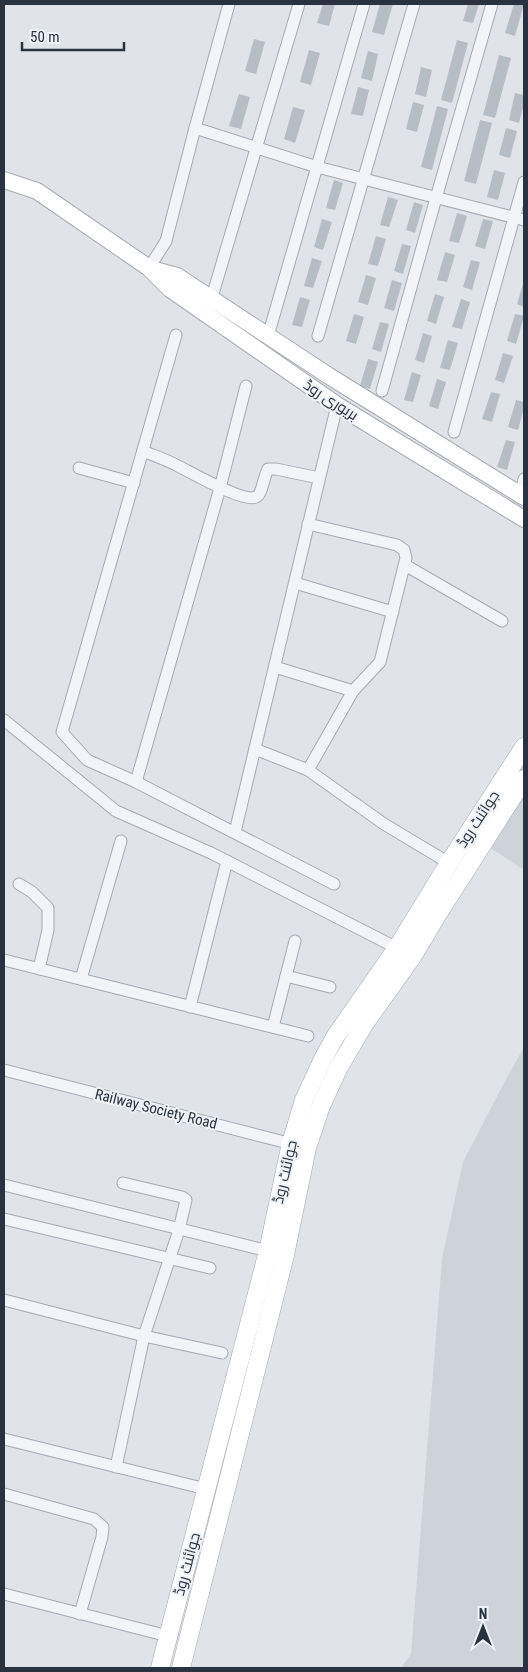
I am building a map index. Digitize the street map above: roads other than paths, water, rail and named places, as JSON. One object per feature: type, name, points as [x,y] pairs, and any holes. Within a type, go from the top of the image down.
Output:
[{"type":"main road","name":"بریوری روڈ","points":[[4,180],[37,191],[148,268],[170,290],[337,405],[524,519]]},
{"type":"main road","name":"بریوری روڈ","points":[[148,268],[177,276],[212,297],[337,381],[522,496]]},
{"type":"main road","name":"جوائنٹ روڈ","points":[[182,1660],[285,1255],[304,1100],[323,1059],[350,1014],[397,948],[524,747]]},
{"type":"main road","name":"جوائنٹ روڈ","points":[[160,1668],[268,1251],[299,1146],[321,1106],[339,1067],[364,1024],[412,957],[524,779]]},
{"type":"street","points":[[148,268],[166,241],[229,4]]},
{"type":"street","points":[[212,297],[299,4]]},
{"type":"street","points":[[268,336],[364,4]]},
{"type":"street","points":[[318,336],[414,4]]},
{"type":"street","points":[[382,391],[492,4]]},
{"type":"street","points":[[195,128],[317,167],[519,218]]},
{"type":"street","points":[[454,432],[519,218],[524,182]]},
{"type":"street","points":[[176,335],[62,732],[87,760],[136,782],[334,884]]},
{"type":"street","points":[[136,782],[220,488],[246,386]]},
{"type":"street","points":[[235,832],[337,405]]},
{"type":"street","points":[[143,451],[178,466],[220,488],[250,498],[260,494],[264,475],[268,469],[319,478]]},
{"type":"street","points":[[80,468],[134,483]]},
{"type":"street","points":[[522,496],[524,479]]},
{"type":"street","points":[[308,524],[397,545],[404,550],[406,558],[380,662],[353,691],[308,770]]},
{"type":"street","points":[[405,564],[502,621]]},
{"type":"street","points":[[294,583],[393,612]]},
{"type":"street","points":[[274,667],[353,691]]},
{"type":"street","points":[[4,720],[116,810],[227,861],[397,948]]},
{"type":"street","points":[[255,750],[308,770],[384,824],[449,863]]},
{"type":"street","points":[[81,980],[121,841]]},
{"type":"street","points":[[190,1007],[227,861]]},
{"type":"street","points":[[19,884],[32,892],[48,908],[48,930],[39,969]]},
{"type":"street","points":[[273,1027],[295,941]]},
{"type":"street","points":[[4,960],[308,1036]]},
{"type":"street","points":[[286,976],[330,986]]},
{"type":"street","name":"Railway Society Road","points":[[4,1070],[299,1146]]},
{"type":"street","points":[[116,1467],[144,1336],[179,1230],[186,1200],[182,1196],[123,1183]]},
{"type":"street","points":[[4,1185],[268,1251]]},
{"type":"street","points":[[4,1219],[210,1268]]},
{"type":"street","points":[[4,1300],[144,1336],[222,1352]]},
{"type":"street","points":[[4,1439],[206,1489]]},
{"type":"street","points":[[4,1494],[94,1519],[103,1527],[102,1537],[80,1614]]},
{"type":"street","points":[[4,1594],[80,1614],[167,1642]]}]
